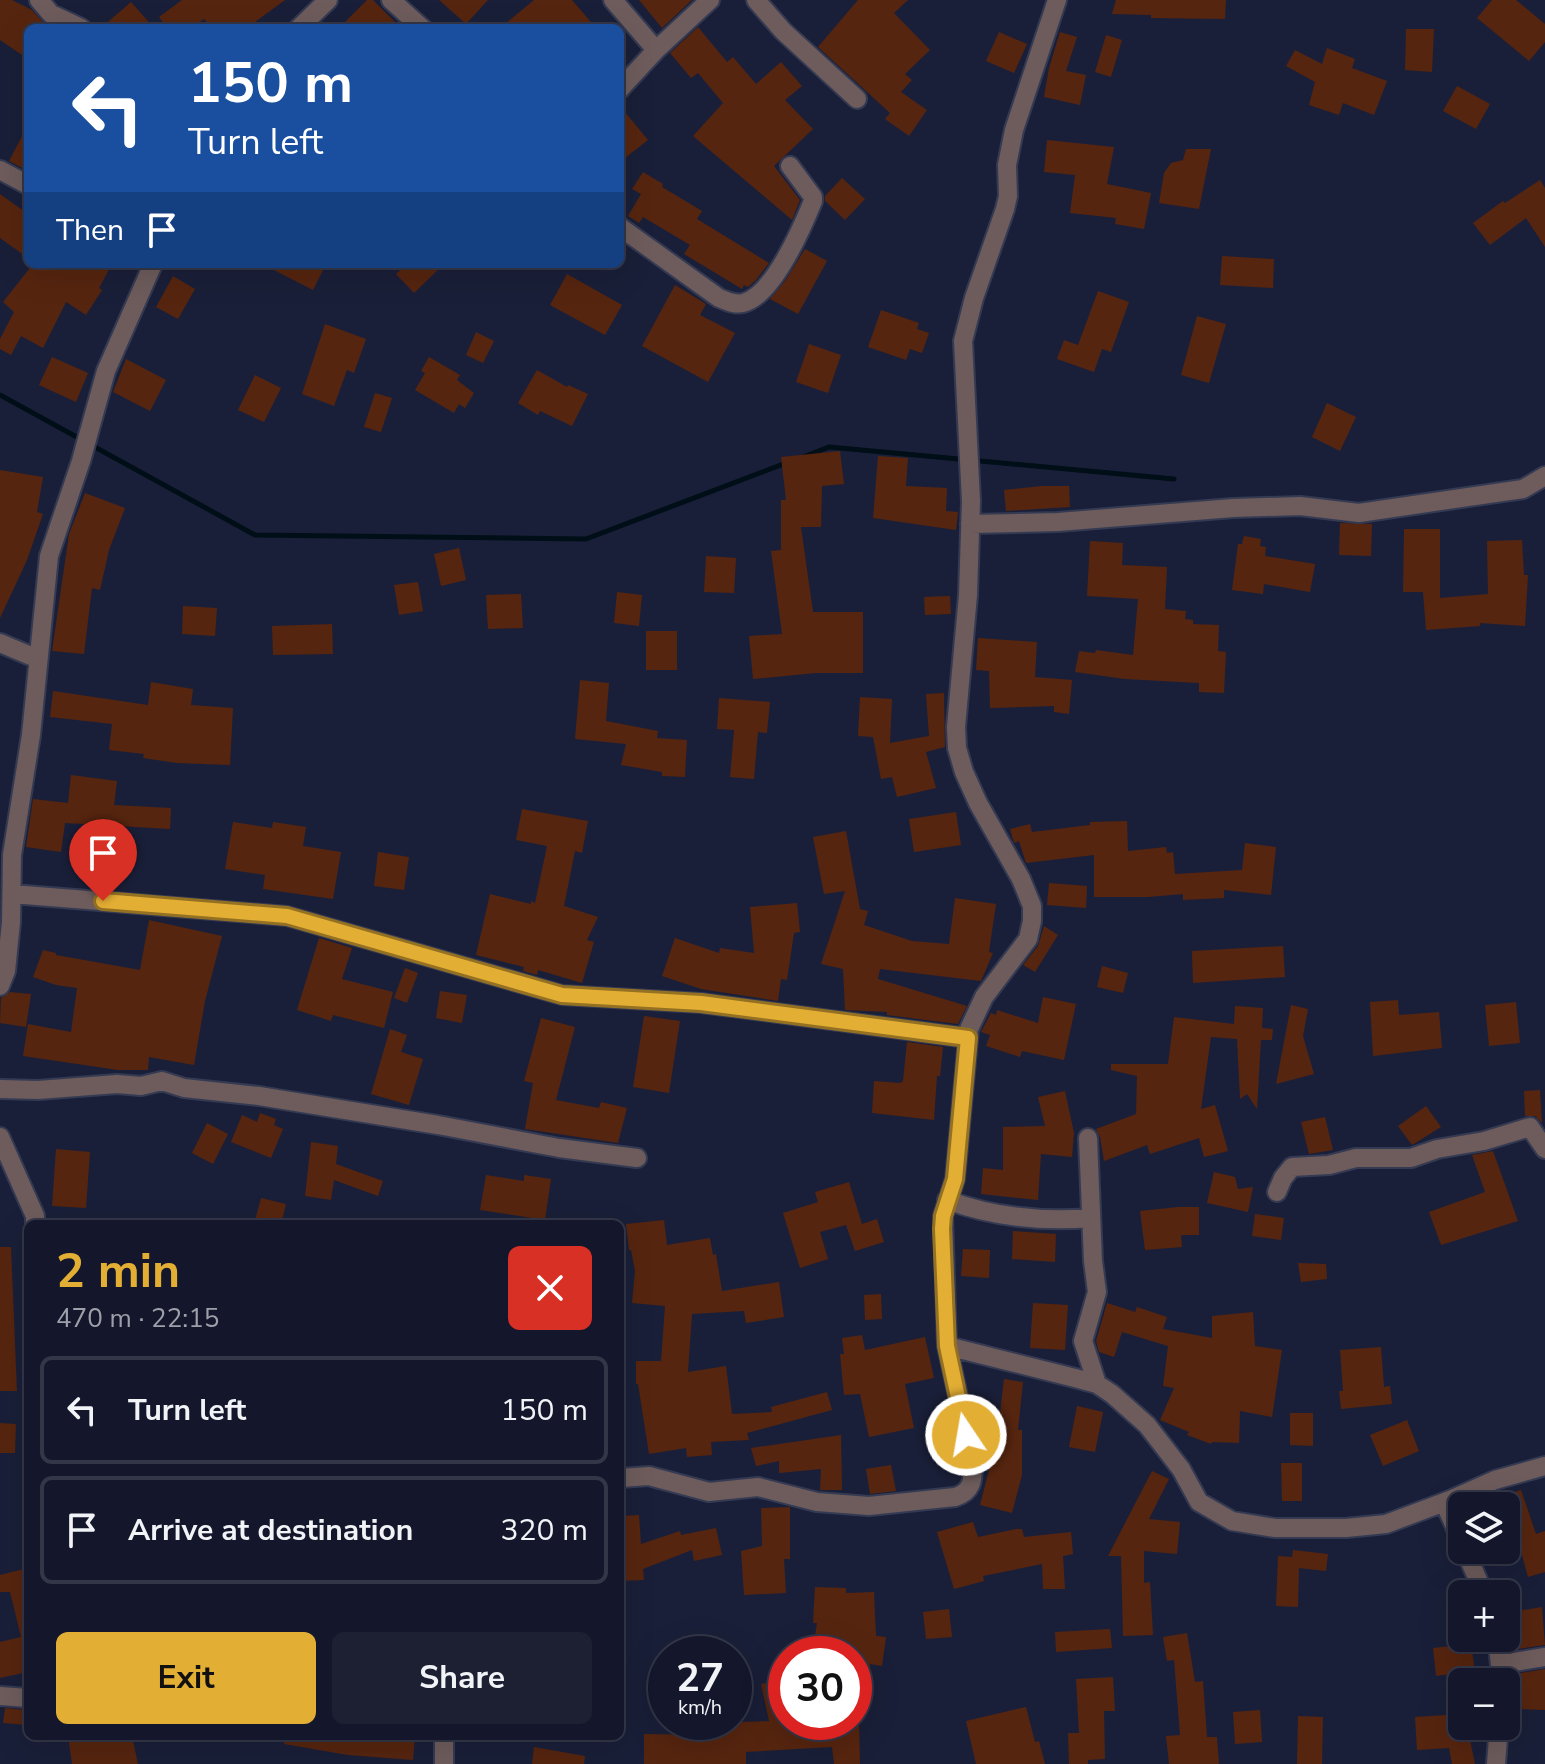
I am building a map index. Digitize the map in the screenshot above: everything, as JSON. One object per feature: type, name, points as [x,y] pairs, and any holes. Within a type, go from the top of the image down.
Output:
[{"type":"street","points":[[39,0],[51,14],[72,24]]},
{"type":"street","points":[[303,24],[328,0]]},
{"type":"street","points":[[391,0],[418,24]]},
{"type":"street","points":[[613,0],[656,50]]},
{"type":"street","points":[[624,85],[710,0]]},
{"type":"street","points":[[756,0],[783,31],[857,99]]},
{"type":"street","points":[[624,1478],[649,1476],[709,1492],[758,1487],[817,1502],[869,1506],[964,1494],[972,1483],[973,1465],[947,1346],[942,1229],[947,1200],[955,1179],[968,1038],[984,997],[1028,939],[1032,906],[1021,879],[978,803],[957,748],[970,524],[970,450],[963,341],[974,298],[1005,209],[1008,196],[1007,165],[1014,130],[1057,0]]},
{"type":"street","points":[[624,230],[719,298],[734,304],[744,303],[758,297],[770,284],[813,201],[790,166]]},
{"type":"street","points":[[0,170],[24,183]]},
{"type":"street","points":[[0,986],[6,971],[12,855],[31,735],[49,556],[106,371],[151,268]]},
{"type":"street","points":[[970,524],[1058,522],[1233,508],[1300,506],[1359,513],[1523,489],[1545,476]]},
{"type":"street","points":[[0,643],[38,659]]},
{"type":"street","points":[[12,894],[287,916],[562,995],[701,1003],[968,1038]]},
{"type":"street","points":[[0,1089],[38,1090],[117,1084],[141,1086],[162,1081],[184,1088],[259,1096],[559,1148],[637,1158]]},
{"type":"street","points":[[1277,1192],[1292,1167],[1329,1165],[1356,1158],[1411,1158],[1530,1127],[1545,1149]]},
{"type":"street","points":[[0,1137],[35,1220]]},
{"type":"street","points":[[1088,1138],[1097,1292],[1083,1341],[1097,1384]]},
{"type":"street","points":[[947,1200],[972,1209],[1047,1221],[1091,1218]]},
{"type":"street","points":[[947,1346],[1097,1384],[1122,1400],[1147,1425],[1181,1469],[1199,1502],[1232,1521],[1275,1528],[1346,1528],[1386,1524],[1448,1501]]},
{"type":"street","points":[[1468,1492],[1495,1480],[1545,1466]]},
{"type":"street","points":[[1515,1668],[1545,1657]]},
{"type":"street","points":[[0,1696],[24,1698]]},
{"type":"street","points":[[444,1740],[444,1764]]},
{"type":"street","points":[[1496,1764],[1498,1740]]},
{"type":"building","points":[[0,0],[12,0],[32,10],[43,22],[24,24],[24,56],[0,40]]},
{"type":"building","points":[[182,0],[285,0],[252,24],[208,24],[204,19],[197,24],[164,24],[159,17]]},
{"type":"building","points":[[367,0],[373,0],[397,24],[343,24]]},
{"type":"building","points":[[439,0],[488,0],[466,24]]},
{"type":"building","points":[[534,0],[572,0],[593,24],[505,24]]},
{"type":"building","points":[[639,0],[692,0],[662,28]]},
{"type":"building","points":[[858,0],[908,0],[894,13],[930,50],[905,74],[912,80],[901,92],[927,110],[909,136],[885,119],[890,113],[818,47]]},
{"type":"building","points":[[1116,0],[1226,0],[1225,19],[1112,14]]},
{"type":"building","points":[[1492,0],[1516,0],[1545,24],[1545,42],[1529,61],[1477,18]]},
{"type":"building","points":[[131,2],[150,24],[106,24]]},
{"type":"building","points":[[698,27],[727,62],[733,57],[756,84],[781,62],[802,86],[785,100],[813,129],[774,166],[800,200],[792,220],[693,136],[723,103],[698,73],[691,78],[670,53]]},
{"type":"building","points":[[1406,29],[1434,29],[1432,72],[1405,70]]},
{"type":"building","points":[[999,32],[1027,44],[1014,73],[986,61]]},
{"type":"building","points":[[1060,32],[1077,37],[1066,71],[1086,75],[1080,105],[1044,97]]},
{"type":"building","points":[[1106,35],[1122,40],[1111,77],[1095,72]]},
{"type":"building","points":[[1327,48],[1355,59],[1352,68],[1387,81],[1374,115],[1343,103],[1339,115],[1309,105],[1315,82],[1286,66],[1295,50],[1322,64]]},
{"type":"building","points":[[1457,86],[1490,104],[1476,129],[1443,111]]},
{"type":"building","points":[[624,111],[648,140],[624,159]]},
{"type":"building","points":[[24,133],[24,169],[9,161]]},
{"type":"building","points":[[1047,140],[1114,147],[1107,184],[1151,193],[1144,229],[1115,224],[1116,218],[1070,213],[1075,175],[1044,172]]},
{"type":"building","points":[[1186,149],[1211,149],[1199,209],[1159,203],[1164,173],[1171,163],[1183,160]]},
{"type":"building","points":[[643,172],[702,211],[697,219],[769,263],[756,280],[742,289],[684,254],[690,245],[643,217],[639,223],[628,216],[641,194],[632,189]]},
{"type":"building","points":[[842,178],[865,199],[845,220],[825,201],[825,196]]},
{"type":"building","points":[[1540,180],[1545,188],[1545,247],[1526,218],[1490,245],[1473,223]]},
{"type":"building","points":[[0,194],[24,211],[24,255],[0,238]]},
{"type":"building","points":[[805,249],[827,261],[798,314],[770,299]]},
{"type":"building","points":[[1222,256],[1274,259],[1273,288],[1220,285]]},
{"type":"building","points":[[30,268],[110,268],[99,288],[102,290],[86,315],[66,302],[43,348],[21,336],[11,355],[0,349],[0,339],[14,312],[3,302]]},
{"type":"building","points":[[270,268],[324,268],[313,290]]},
{"type":"building","points":[[403,268],[440,268],[414,293],[396,274]]},
{"type":"building","points":[[567,274],[622,305],[605,335],[550,305]]},
{"type":"building","points":[[173,276],[195,289],[178,319],[156,307]]},
{"type":"building","points":[[675,285],[706,304],[700,315],[735,333],[708,382],[642,346]]},
{"type":"building","points":[[1098,291],[1129,302],[1111,352],[1102,349],[1094,372],[1057,359],[1064,340],[1078,345]]},
{"type":"building","points":[[881,310],[919,323],[917,329],[929,333],[922,353],[910,349],[906,360],[868,347]]},
{"type":"building","points":[[1197,316],[1226,324],[1209,383],[1181,375]]},
{"type":"building","points":[[325,324],[366,339],[354,373],[347,370],[334,406],[302,394]]},
{"type":"building","points":[[476,332],[494,341],[483,363],[466,355]]},
{"type":"building","points":[[809,344],[841,355],[828,393],[796,382]]},
{"type":"building","points":[[52,357],[88,373],[76,402],[39,385]]},
{"type":"building","points":[[429,357],[460,375],[457,380],[474,393],[465,408],[459,404],[454,413],[415,390],[425,373],[421,371]]},
{"type":"building","points":[[126,359],[166,380],[150,411],[113,392]]},
{"type":"building","points":[[537,370],[567,387],[588,394],[572,426],[540,411],[538,415],[518,403]]},
{"type":"building","points":[[255,375],[281,388],[264,422],[238,410]]},
{"type":"building","points":[[375,393],[392,398],[381,432],[364,427]]},
{"type":"building","points":[[1327,403],[1356,417],[1340,451],[1312,437]]},
{"type":"building","points":[[840,451],[844,484],[822,486],[821,527],[801,527],[813,612],[863,612],[863,673],[816,673],[753,679],[749,636],[782,634],[771,551],[781,550],[781,500],[786,500],[781,457]]},
{"type":"building","points":[[878,456],[908,458],[906,486],[947,488],[946,511],[958,512],[956,530],[873,518]]},
{"type":"building","points":[[0,470],[43,477],[37,512],[43,514],[27,560],[0,618]]},
{"type":"building","points":[[1069,486],[1070,507],[1006,511],[1004,490]]},
{"type":"building","points":[[85,493],[125,508],[109,550],[100,590],[92,588],[84,654],[52,651],[69,534]]},
{"type":"building","points":[[1340,523],[1372,524],[1371,556],[1339,555]]},
{"type":"building","points":[[1404,529],[1440,529],[1440,598],[1488,594],[1487,541],[1522,540],[1524,575],[1528,575],[1525,626],[1480,623],[1480,626],[1426,630],[1423,592],[1403,592]]},
{"type":"building","points":[[1244,536],[1261,539],[1260,546],[1266,547],[1265,556],[1315,564],[1310,592],[1264,584],[1263,594],[1232,590],[1238,544],[1242,544]]},
{"type":"building","points":[[1090,541],[1123,543],[1122,565],[1167,567],[1165,609],[1186,611],[1185,619],[1193,620],[1193,624],[1219,625],[1218,651],[1226,652],[1224,693],[1199,692],[1199,683],[1125,679],[1075,672],[1079,651],[1133,655],[1138,599],[1087,596]]},
{"type":"building","points":[[459,548],[466,580],[441,586],[434,554]]},
{"type":"building","points":[[706,556],[736,558],[734,593],[704,592]]},
{"type":"building","points":[[418,582],[423,611],[399,615],[394,585]]},
{"type":"building","points":[[617,592],[642,595],[639,626],[614,623]]},
{"type":"building","points":[[521,594],[523,628],[488,629],[486,595]]},
{"type":"building","points":[[950,596],[951,614],[925,615],[924,597]]},
{"type":"building","points":[[183,606],[217,608],[215,636],[182,634]]},
{"type":"building","points":[[332,624],[333,654],[273,655],[272,626]]},
{"type":"building","points":[[646,631],[677,631],[677,670],[646,670]]},
{"type":"building","points":[[978,638],[1037,642],[1035,677],[1072,680],[1069,714],[1054,712],[1054,706],[990,708],[989,671],[976,670]]},
{"type":"building","points":[[580,680],[609,683],[606,721],[658,731],[657,738],[687,740],[685,777],[662,776],[662,772],[621,765],[626,744],[575,739]]},
{"type":"building","points":[[151,682],[193,689],[191,705],[233,708],[230,765],[177,763],[143,758],[144,754],[109,750],[112,724],[50,717],[53,691],[148,705]]},
{"type":"building","points":[[944,693],[945,747],[926,752],[936,788],[897,797],[892,777],[881,779],[873,737],[858,736],[860,697],[892,699],[890,743],[929,736],[926,694]]},
{"type":"building","points":[[719,698],[770,702],[767,733],[758,732],[754,779],[730,777],[734,730],[717,729]]},
{"type":"building","points":[[71,775],[117,781],[114,805],[171,808],[170,829],[65,823],[61,852],[26,847],[33,799],[68,803]]},
{"type":"building","points":[[522,809],[588,821],[582,853],[575,851],[564,906],[598,917],[587,940],[594,942],[582,983],[538,970],[537,975],[523,971],[524,967],[476,955],[490,894],[535,903],[547,846],[516,840]]},
{"type":"building","points":[[956,812],[961,845],[914,852],[909,819]]},
{"type":"building","points":[[1127,821],[1128,851],[1166,847],[1167,853],[1173,852],[1175,874],[1242,870],[1245,843],[1276,847],[1271,895],[1224,890],[1224,898],[1183,900],[1183,894],[1094,897],[1094,855],[1026,863],[1019,841],[1014,843],[1010,829],[1030,824],[1032,832],[1090,825],[1090,822]]},
{"type":"building","points":[[233,822],[272,828],[273,822],[306,827],[303,846],[341,852],[333,899],[263,889],[265,875],[225,869]]},
{"type":"building","points":[[846,831],[860,909],[868,911],[864,925],[912,941],[949,944],[955,898],[996,904],[989,952],[993,953],[981,981],[880,969],[878,979],[967,1006],[958,1024],[887,1015],[887,1012],[845,1010],[843,969],[821,964],[845,891],[824,894],[813,837]]},
{"type":"building","points":[[378,852],[409,857],[404,890],[374,886]]},
{"type":"building","points":[[1049,883],[1087,886],[1086,908],[1047,905]]},
{"type":"building","points":[[797,903],[800,932],[794,933],[787,980],[781,979],[778,1001],[701,989],[662,976],[675,938],[719,953],[720,948],[754,953],[750,907]]},
{"type":"building","points":[[149,920],[222,936],[205,1001],[194,1065],[149,1057],[148,1070],[118,1070],[23,1056],[28,1024],[71,1032],[77,988],[33,977],[43,950],[140,970]]},
{"type":"building","points":[[1044,926],[1058,935],[1035,972],[1023,965],[1038,946]]},
{"type":"building","points":[[319,938],[352,948],[342,979],[393,992],[384,1028],[333,1015],[331,1021],[297,1010]]},
{"type":"building","points":[[1283,946],[1285,977],[1193,983],[1192,951]]},
{"type":"building","points":[[1102,966],[1128,973],[1123,993],[1097,987]]},
{"type":"building","points":[[405,968],[418,973],[407,1003],[394,998]]},
{"type":"building","points":[[440,991],[467,995],[462,1023],[436,1018]]},
{"type":"building","points":[[10,992],[31,994],[26,1027],[0,1023],[1,998]]},
{"type":"building","points":[[1043,997],[1076,1004],[1064,1060],[1022,1051],[1020,1057],[986,1046],[990,1035],[981,1032],[991,1013],[996,1015],[997,1010],[1038,1023]]},
{"type":"building","points":[[1398,1000],[1399,1015],[1439,1012],[1442,1048],[1373,1056],[1370,1002]]},
{"type":"building","points":[[1516,1002],[1520,1043],[1489,1046],[1485,1005]]},
{"type":"building","points":[[1291,1005],[1308,1009],[1303,1036],[1314,1074],[1276,1084]]},
{"type":"building","points":[[1235,1006],[1263,1008],[1262,1028],[1273,1029],[1272,1040],[1261,1040],[1257,1109],[1247,1094],[1240,1099],[1237,1039],[1211,1037],[1201,1109],[1215,1105],[1228,1151],[1204,1157],[1199,1138],[1150,1154],[1147,1145],[1104,1161],[1096,1129],[1136,1114],[1137,1076],[1111,1070],[1111,1064],[1168,1064],[1174,1017],[1234,1024]]},
{"type":"building","points":[[644,1016],[680,1021],[669,1093],[633,1087]]},
{"type":"building","points":[[541,1018],[575,1027],[556,1100],[599,1108],[601,1102],[627,1108],[618,1143],[525,1129],[533,1083],[524,1081]]},
{"type":"building","points":[[390,1029],[407,1035],[401,1052],[423,1059],[409,1105],[371,1094]]},
{"type":"building","points":[[907,1042],[943,1047],[940,1076],[937,1076],[934,1120],[872,1113],[874,1081],[903,1081]]},
{"type":"building","points":[[1540,1090],[1542,1123],[1535,1116],[1525,1116],[1524,1091]]},
{"type":"building","points":[[1065,1091],[1074,1133],[1072,1157],[1041,1154],[1038,1200],[981,1194],[983,1168],[1003,1170],[1003,1127],[1045,1126],[1038,1097]]},
{"type":"building","points":[[1426,1106],[1441,1127],[1412,1145],[1398,1126]]},
{"type":"building","points":[[260,1113],[276,1119],[274,1125],[283,1129],[271,1158],[231,1142],[242,1115],[257,1122]]},
{"type":"building","points":[[1325,1117],[1333,1150],[1309,1154],[1301,1122]]},
{"type":"building","points":[[207,1123],[228,1134],[213,1164],[192,1153]]},
{"type":"building","points":[[311,1142],[338,1146],[336,1164],[383,1181],[378,1196],[334,1180],[331,1200],[305,1196]]},
{"type":"building","points":[[56,1149],[90,1152],[86,1208],[52,1206]]},
{"type":"building","points":[[1493,1151],[1518,1221],[1441,1245],[1429,1212],[1485,1192],[1472,1155]]},
{"type":"building","points":[[1214,1172],[1235,1177],[1238,1189],[1253,1187],[1248,1212],[1207,1203]]},
{"type":"building","points":[[486,1175],[524,1181],[524,1175],[551,1179],[545,1220],[480,1210]]},
{"type":"building","points":[[849,1182],[862,1224],[877,1219],[884,1242],[855,1251],[846,1225],[820,1232],[828,1259],[800,1268],[783,1213],[818,1202],[815,1192]]},
{"type":"building","points":[[261,1198],[286,1204],[282,1220],[255,1220]]},
{"type":"building","points":[[1199,1207],[1199,1235],[1181,1235],[1182,1247],[1145,1250],[1140,1211]]},
{"type":"building","points":[[1255,1214],[1284,1218],[1281,1240],[1252,1236]]},
{"type":"building","points":[[664,1220],[667,1245],[710,1238],[722,1291],[779,1282],[784,1317],[746,1323],[744,1311],[692,1314],[688,1372],[726,1366],[732,1414],[772,1412],[771,1407],[827,1392],[832,1410],[747,1433],[749,1440],[711,1442],[712,1455],[687,1457],[686,1448],[649,1454],[636,1384],[636,1361],[661,1361],[665,1306],[632,1303],[635,1271],[626,1224]]},
{"type":"building","points":[[1013,1231],[1056,1234],[1055,1262],[1012,1259]]},
{"type":"building","points":[[0,1247],[11,1247],[17,1391],[0,1391]]},
{"type":"building","points":[[963,1249],[990,1250],[989,1278],[961,1276]]},
{"type":"building","points":[[1298,1263],[1326,1264],[1327,1279],[1301,1282]]},
{"type":"building","points":[[881,1294],[882,1319],[865,1320],[864,1295]]},
{"type":"building","points":[[1033,1303],[1068,1305],[1065,1350],[1030,1348]]},
{"type":"building","points":[[1107,1303],[1135,1312],[1137,1307],[1167,1317],[1163,1329],[1212,1338],[1212,1316],[1253,1312],[1255,1346],[1282,1350],[1272,1417],[1240,1411],[1239,1443],[1211,1444],[1160,1420],[1174,1388],[1163,1386],[1168,1346],[1122,1332],[1114,1357],[1099,1352],[1096,1341]]},
{"type":"building","points":[[862,1335],[865,1350],[925,1337],[934,1378],[905,1384],[914,1428],[869,1437],[860,1394],[844,1395],[840,1354],[844,1354],[842,1338]]},
{"type":"building","points":[[1381,1347],[1384,1387],[1390,1386],[1392,1404],[1341,1409],[1340,1350]]},
{"type":"building","points":[[1004,1379],[1023,1382],[1018,1430],[1022,1430],[1022,1475],[1012,1513],[980,1505],[991,1462],[985,1462],[978,1429],[998,1430]]},
{"type":"building","points":[[1077,1406],[1103,1412],[1095,1452],[1069,1447]]},
{"type":"building","points":[[1290,1413],[1313,1413],[1313,1446],[1290,1445]]},
{"type":"building","points":[[1407,1420],[1419,1451],[1383,1466],[1370,1435]]},
{"type":"building","points":[[0,1423],[16,1424],[15,1453],[0,1453]]},
{"type":"building","points":[[841,1435],[842,1490],[820,1490],[821,1469],[779,1473],[779,1461],[756,1466],[751,1448]]},
{"type":"building","points":[[1281,1463],[1302,1463],[1302,1501],[1282,1501]]},
{"type":"building","points":[[891,1465],[896,1491],[870,1494],[866,1469]]},
{"type":"building","points":[[1152,1471],[1169,1479],[1149,1519],[1180,1522],[1177,1554],[1144,1551],[1144,1583],[1150,1582],[1153,1635],[1123,1636],[1121,1556],[1108,1556]]},
{"type":"building","points":[[1521,1490],[1536,1534],[1545,1531],[1545,1572],[1528,1577],[1520,1548],[1520,1492],[1515,1492]]},
{"type":"building","points":[[790,1507],[790,1559],[784,1559],[786,1593],[744,1595],[741,1551],[762,1546],[761,1508]]},
{"type":"building","points":[[639,1515],[641,1544],[680,1531],[681,1535],[716,1528],[722,1555],[694,1561],[692,1550],[643,1569],[644,1580],[624,1581],[624,1516]]},
{"type":"building","points":[[973,1522],[978,1537],[1016,1529],[1022,1529],[1024,1537],[1071,1532],[1073,1554],[1063,1556],[1065,1589],[1043,1589],[1042,1564],[983,1576],[984,1581],[954,1589],[937,1532]]},
{"type":"building","points":[[1293,1550],[1328,1554],[1326,1571],[1299,1568],[1298,1607],[1276,1606],[1278,1556],[1292,1557]]},
{"type":"building","points":[[24,1569],[24,1673],[0,1678],[0,1642],[21,1637],[10,1592],[0,1592],[0,1575]]},
{"type":"building","points":[[815,1587],[846,1588],[846,1593],[874,1592],[876,1636],[886,1637],[882,1666],[872,1664],[872,1636],[815,1636],[817,1623],[813,1623]]},
{"type":"building","points":[[1542,1607],[1545,1645],[1520,1649],[1520,1611]]},
{"type":"building","points":[[949,1609],[952,1637],[926,1639],[923,1612]]},
{"type":"building","points":[[1110,1629],[1112,1648],[1056,1652],[1055,1632]]},
{"type":"building","points":[[1187,1633],[1195,1682],[1203,1681],[1207,1737],[1217,1737],[1219,1764],[1169,1764],[1166,1736],[1180,1735],[1174,1660],[1167,1661],[1163,1637]]},
{"type":"building","points":[[1448,1646],[1448,1652],[1472,1652],[1475,1668],[1448,1668],[1448,1674],[1436,1676],[1433,1648]]},
{"type":"building","points":[[1545,1669],[1545,1710],[1520,1709],[1520,1673]]},
{"type":"building","points":[[1113,1677],[1115,1711],[1104,1711],[1105,1759],[1088,1760],[1088,1764],[1069,1764],[1068,1733],[1079,1733],[1076,1679]]},
{"type":"building","points":[[768,1683],[768,1716],[761,1684]]},
{"type":"building","points":[[1026,1707],[1035,1742],[1039,1741],[1045,1764],[976,1764],[966,1721]]},
{"type":"building","points":[[5,1708],[24,1710],[24,1725],[3,1723]]},
{"type":"building","points":[[1260,1710],[1262,1742],[1235,1744],[1233,1712]]},
{"type":"building","points":[[1448,1715],[1448,1740],[1470,1740],[1475,1764],[1452,1764],[1449,1748],[1417,1750],[1415,1717]]},
{"type":"building","points":[[1298,1716],[1323,1717],[1322,1764],[1297,1764]]},
{"type":"building","points":[[768,1721],[768,1740],[859,1740],[860,1764],[834,1764],[832,1747],[746,1752],[746,1764],[644,1764],[644,1734],[648,1734],[648,1740],[752,1740],[752,1722]]},
{"type":"building","points":[[69,1740],[133,1740],[138,1764],[72,1764]]},
{"type":"building","points":[[284,1740],[415,1740],[413,1760],[348,1755],[284,1744]]},
{"type":"building","points":[[534,1747],[585,1756],[584,1764],[532,1764]]},
{"type":"waterway","points":[[0,395],[255,535],[586,539],[786,463]]},
{"type":"waterway","points":[[803,457],[829,447],[1174,479]]},
{"type":"route","points":[[103,901],[287,916],[562,995],[701,1003],[968,1038],[955,1179],[947,1200],[942,1229],[947,1346],[966,1435]]}]
